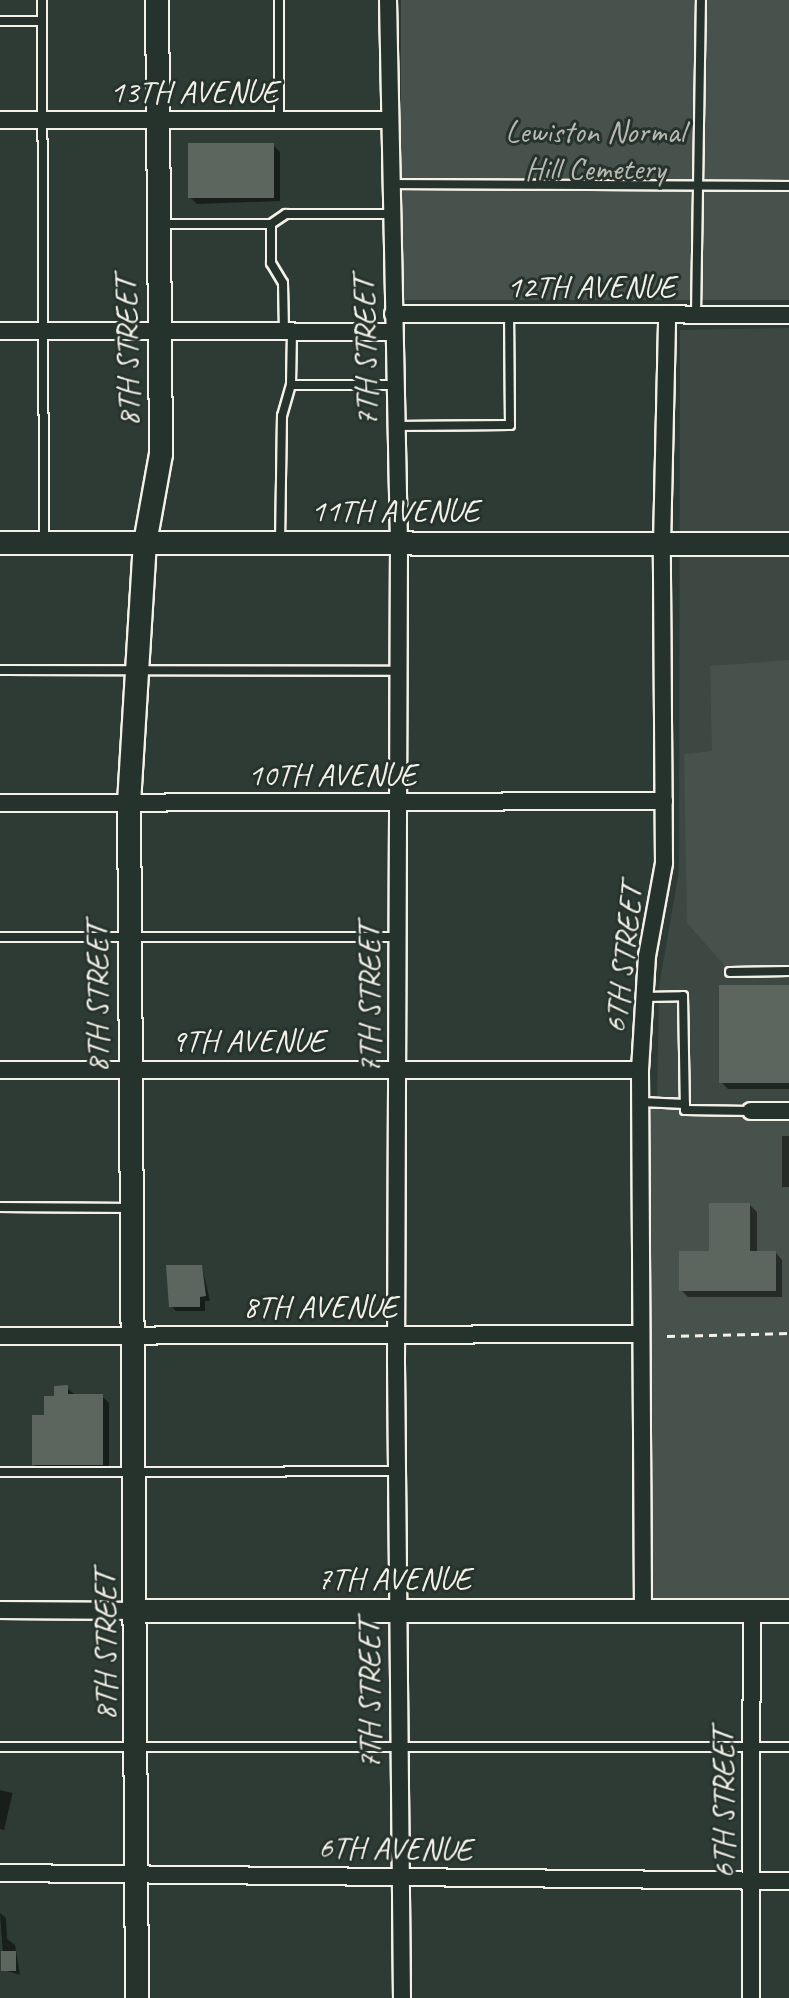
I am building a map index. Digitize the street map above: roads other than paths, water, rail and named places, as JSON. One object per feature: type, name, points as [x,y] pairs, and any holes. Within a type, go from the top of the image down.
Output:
[{"type":"main road","name":"8TH STREET","points":[[137,1998],[138,1611],[129,1070],[129,803],[145,543],[161,454],[157,0]]},
{"type":"main road","name":"11TH AVENUE","points":[[0,543],[789,544]]},
{"type":"main road","name":"7TH AVENUE","points":[[138,1611],[789,1611]]},
{"type":"street","name":"7TH STREET","points":[[388,0],[399,543],[396,1335],[402,1998]]},
{"type":"street","name":"13TH AVENUE","points":[[0,120],[389,120]]},
{"type":"street","name":"12TH AVENUE","points":[[393,314],[789,315]]},
{"type":"street","name":"6TH STREET","points":[[643,1610],[640,1070],[643,997],[664,863],[662,544],[667,316]]},
{"type":"street","points":[[0,331],[393,332]]},
{"type":"street","name":"10TH AVENUE","points":[[0,803],[664,801]]},
{"type":"street","name":"9TH AVENUE","points":[[0,1070],[640,1070]]},
{"type":"street","points":[[751,1111],[789,1111]]},
{"type":"street","name":"8TH AVENUE","points":[[0,1336],[641,1334]]},
{"type":"street","name":"7TH AVENUE","points":[[0,1610],[138,1611]]},
{"type":"street","name":"6TH STREET","points":[[751,1998],[752,1611]]},
{"type":"street","name":"6TH AVENUE","points":[[0,1873],[789,1881]]},
{"type":"lane","points":[[42,0],[44,543]]},
{"type":"lane","points":[[279,0],[279,120]]},
{"type":"lane","points":[[696,315],[701,0]]},
{"type":"lane","points":[[0,21],[42,21]]},
{"type":"lane","points":[[390,184],[789,186]]},
{"type":"lane","points":[[158,224],[271,224],[286,214],[391,214]]},
{"type":"lane","points":[[271,224],[271,263],[283,283],[291,385],[282,416],[280,543]]},
{"type":"lane","points":[[395,426],[510,425],[509,314]]},
{"type":"lane","points":[[291,385],[394,385]]},
{"type":"lane","points":[[0,670],[399,671]]},
{"type":"lane","points":[[0,937],[398,937]]},
{"type":"lane","points":[[730,972],[789,971]]},
{"type":"lane","points":[[643,997],[683,996],[685,1110],[751,1111]]},
{"type":"lane","points":[[640,1102],[685,1104]]},
{"type":"lane","points":[[0,1207],[132,1208]]},
{"type":"lane","points":[[0,1472],[397,1471]]},
{"type":"lane","points":[[0,1747],[789,1747]]},
{"type":"park label","name":"Lewiston Normal Hill Cemetery","points":[[595,152]]}]
